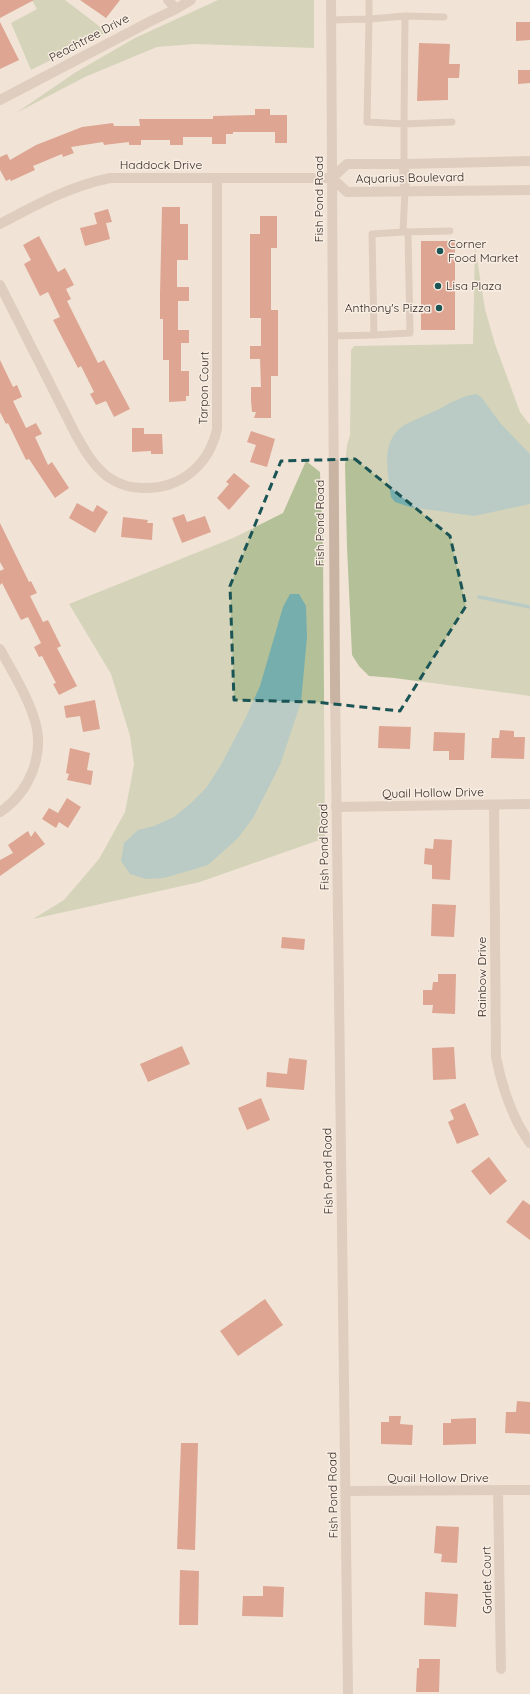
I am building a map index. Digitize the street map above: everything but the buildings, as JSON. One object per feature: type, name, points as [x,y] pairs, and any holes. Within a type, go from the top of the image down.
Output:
[{"type":"street","points":[[168,0],[176,9]]},
{"type":"street","name":"Peachtree Drive","points":[[0,100],[191,0]]},
{"type":"street","name":"Fish Pond Road","points":[[331,0],[336,807],[348,1694]]},
{"type":"street","name":"Aquarius Boulevard","points":[[530,161],[347,164],[332,178],[347,192],[405,190],[530,190]]},
{"type":"street","points":[[404,164],[405,190]]},
{"type":"street","name":"Haddock Drive","points":[[0,224],[59,193],[98,180],[121,178],[332,178]]},
{"type":"street","name":"Tarpon Court","points":[[0,285],[75,433],[87,453],[102,471],[119,483],[134,487],[153,488],[179,481],[192,473],[201,464],[214,441],[217,429],[217,178]]},
{"type":"street","points":[[0,648],[34,716],[38,744],[36,759],[27,784],[11,805],[0,812]]},
{"type":"street","name":"Quail Hollow Drive","points":[[336,807],[530,804]]},
{"type":"street","name":"Rainbow Drive","points":[[494,805],[496,1057],[499,1074],[510,1106],[530,1143]]},
{"type":"street","name":"Garlet Court","points":[[498,1490],[501,1669]]},
{"type":"street","name":"Quail Hollow Drive","points":[[346,1491],[530,1490]]},
{"type":"lane","points":[[369,0],[367,122],[404,124],[452,122]]},
{"type":"lane","points":[[331,20],[406,16],[444,17]]},
{"type":"lane","points":[[404,164],[406,16]]},
{"type":"lane","points":[[333,336],[410,333],[405,190]]},
{"type":"lane","points":[[374,334],[372,234],[450,231]]},
{"type":"highlighted area","points":[[355,459],[450,536],[466,606],[400,711],[315,702],[234,700],[230,586],[281,461]]},
{"type":"green space","points":[[32,0],[65,0],[107,32],[31,70],[11,23],[37,9]]},
{"type":"green space","points":[[218,0],[314,0],[314,48],[194,44],[157,47],[85,77],[16,113],[76,72],[135,38]]},
{"type":"green space","points":[[475,246],[485,309],[495,344],[520,412],[530,425],[530,696],[369,676],[359,666],[352,655],[345,465],[347,445],[350,435],[351,350],[354,346],[473,344]]},
{"type":"green space","points":[[306,461],[320,472],[323,549],[325,838],[200,882],[33,919],[64,900],[99,859],[125,812],[134,765],[130,736],[111,674],[69,604],[233,538],[283,513]]},
{"type":"water","points":[[477,394],[482,398],[501,424],[530,454],[530,504],[474,516],[410,507],[395,502],[391,497],[387,457],[392,438],[397,431],[406,424],[456,400]]},
{"type":"water","points":[[290,594],[299,594],[306,606],[307,637],[301,702],[280,765],[253,818],[238,838],[208,865],[164,878],[146,879],[130,874],[121,861],[124,843],[138,830],[154,826],[174,817],[206,788],[221,765],[260,686],[283,607]]},
{"type":"waterway","points":[[479,597],[530,607]]},
{"type":"place","name":"Corner Food Market","points":[[440,251]]},
{"type":"place","name":"Lisa Plaza","points":[[438,286]]},
{"type":"place","name":"Anthony's Pizza","points":[[439,308]]}]
